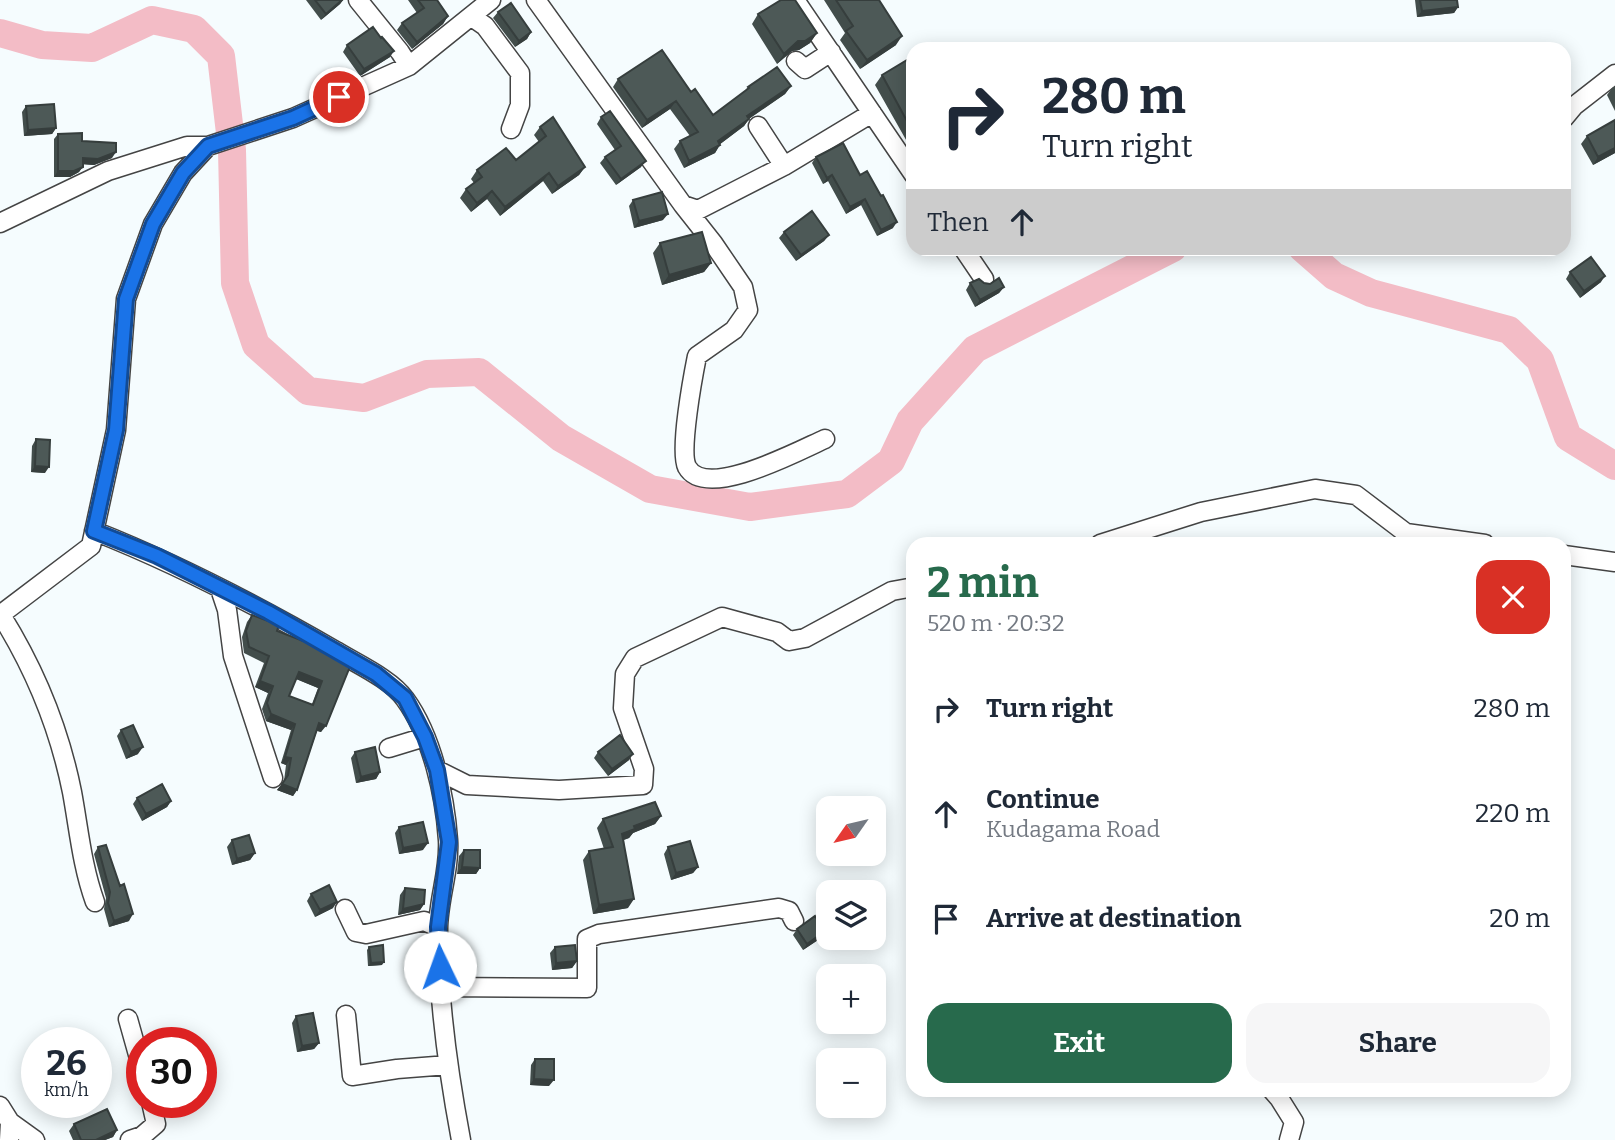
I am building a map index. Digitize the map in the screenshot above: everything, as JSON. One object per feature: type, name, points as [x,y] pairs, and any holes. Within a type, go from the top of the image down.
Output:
[{"type":"street","points":[[358,0],[409,66]]},
{"type":"street","points":[[0,223],[108,171],[187,146],[208,146],[293,118],[409,66],[491,0]]},
{"type":"street","points":[[536,0],[743,287],[748,310],[734,330],[697,356],[684,450],[687,467],[697,476],[714,480],[737,477],[825,439]]},
{"type":"street","points":[[795,0],[906,163]]},
{"type":"street","points":[[472,17],[485,26],[520,73],[520,106],[511,129]]},
{"type":"street","points":[[796,61],[805,69],[831,52]]},
{"type":"street","points":[[1571,110],[1615,74]]},
{"type":"street","points":[[682,205],[698,210],[784,166],[872,113]]},
{"type":"street","points":[[758,126],[784,166]]},
{"type":"street","points":[[95,902],[85,875],[72,791],[50,709],[19,643],[0,615],[91,546],[116,430],[126,299],[153,224],[183,173],[208,146]]},
{"type":"street","points":[[968,256],[984,279]]},
{"type":"street","points":[[1122,537],[1200,512],[1315,489],[1356,495],[1406,533],[1435,537]]},
{"type":"street","points":[[94,531],[157,556],[268,612],[376,674],[405,698],[425,737],[437,770],[449,842],[438,927],[447,1065],[461,1140]]},
{"type":"street","points":[[1571,556],[1615,562]]},
{"type":"street","points":[[437,770],[467,785],[559,790],[643,785],[643,769],[624,708],[625,674],[635,659],[722,617],[777,632],[789,641],[805,638],[892,591],[906,588]]},
{"type":"street","points":[[220,589],[227,610],[233,656],[273,778]]},
{"type":"street","points":[[389,748],[425,737]]},
{"type":"street","points":[[441,987],[587,988],[587,939],[599,934],[779,908],[789,911],[794,921]]},
{"type":"street","points":[[345,909],[356,932],[366,933],[424,921],[438,927]]},
{"type":"street","points":[[346,1015],[352,1076],[447,1065]]},
{"type":"street","points":[[128,1019],[130,1027]]},
{"type":"street","points":[[1277,1097],[1293,1122],[1289,1140]]},
{"type":"street","points":[[0,1106],[9,1131],[35,1140]]},
{"type":"street","points":[[130,1140],[142,1136],[156,1124],[155,1118]]},
{"type":"building","points":[[315,0],[342,0],[326,14]]},
{"type":"building","points":[[418,0],[437,0],[448,16],[417,42],[402,23],[424,8]]},
{"type":"building","points":[[781,0],[795,0],[817,33],[805,41],[798,41],[784,54],[758,14]]},
{"type":"building","points":[[836,0],[879,0],[902,36],[867,60],[846,31],[853,26]]},
{"type":"building","points":[[1420,0],[1457,0],[1458,7],[1422,11]]},
{"type":"building","points":[[511,3],[531,32],[519,41],[498,12]]},
{"type":"building","points":[[373,27],[394,51],[364,69],[347,45]]},
{"type":"building","points":[[662,50],[691,92],[695,89],[713,115],[777,67],[791,86],[747,116],[749,119],[718,141],[720,145],[689,161],[680,141],[698,132],[676,101],[647,120],[618,79]]},
{"type":"building","points":[[906,61],[906,119],[882,75]]},
{"type":"building","points":[[54,104],[56,128],[28,130],[26,106]]},
{"type":"building","points":[[610,111],[646,161],[621,179],[605,157],[621,146],[601,117]]},
{"type":"building","points":[[553,117],[585,167],[558,186],[549,173],[505,207],[492,191],[477,203],[466,189],[482,177],[477,170],[506,148],[516,160],[546,136],[540,127]]},
{"type":"building","points":[[1615,120],[1615,148],[1598,157],[1587,136]]},
{"type":"building","points":[[82,133],[82,141],[116,143],[116,152],[98,159],[83,158],[83,167],[74,171],[58,171],[58,134]]},
{"type":"building","points":[[843,143],[860,175],[867,171],[897,222],[881,230],[865,199],[850,207],[832,175],[827,178],[816,157]]},
{"type":"building","points":[[662,192],[668,214],[639,221],[633,200]]},
{"type":"building","points":[[812,211],[829,235],[801,255],[784,232]]},
{"type":"building","points":[[702,232],[711,263],[669,275],[660,243]]},
{"type":"building","points":[[1591,257],[1605,276],[1584,291],[1570,272]]},
{"type":"building","points":[[999,278],[1004,287],[980,300],[970,283],[979,279],[990,284]]},
{"type":"building","points":[[36,439],[50,440],[49,467],[35,466]]},
{"type":"building","points":[[252,615],[279,625],[277,631],[303,641],[304,637],[351,664],[326,726],[319,723],[297,790],[282,784],[288,775],[291,758],[285,757],[295,724],[271,714],[267,703],[273,686],[260,681],[269,656],[249,647],[246,631]],"holes":[[[299,672],[322,681],[313,705],[289,696]]]},
{"type":"building","points":[[133,725],[143,747],[131,752],[121,730]]},
{"type":"building","points":[[620,735],[633,754],[612,769],[598,752]]},
{"type":"building","points":[[375,747],[380,772],[361,777],[355,752]]},
{"type":"building","points":[[162,784],[171,801],[146,814],[137,798]]},
{"type":"building","points":[[655,802],[661,816],[634,826],[635,829],[622,834],[634,899],[599,905],[589,851],[613,847],[603,819]]},
{"type":"building","points":[[423,822],[428,843],[403,848],[399,827]]},
{"type":"building","points":[[249,835],[255,853],[237,859],[232,840]]},
{"type":"building","points":[[690,841],[698,867],[676,873],[668,847]]},
{"type":"building","points":[[106,845],[120,886],[124,884],[133,914],[114,921],[108,903],[110,892],[98,847]]},
{"type":"building","points":[[464,850],[480,850],[480,868],[462,867]]},
{"type":"building","points":[[329,885],[337,902],[320,910],[311,894]]},
{"type":"building","points":[[405,888],[425,890],[424,904],[403,909]]},
{"type":"building","points":[[816,918],[816,938],[807,944],[797,929]]},
{"type":"building","points":[[383,945],[384,962],[371,963],[369,947]]},
{"type":"building","points":[[575,945],[577,961],[556,963],[555,947]]},
{"type":"building","points":[[313,1013],[319,1043],[302,1046],[296,1016]]},
{"type":"building","points":[[535,1059],[554,1059],[554,1080],[534,1079]]},
{"type":"building","points":[[87,1118],[111,1118],[117,1130],[96,1140],[81,1140],[74,1124]]},
{"type":"waterway","points":[[0,33],[42,45],[92,48],[152,20],[194,29],[221,56],[232,150],[235,283],[256,345],[308,391],[364,398],[427,374],[479,372],[561,438],[650,489],[750,507],[847,494],[891,461],[910,421],[975,349],[1157,256]]},
{"type":"waterway","points":[[1311,256],[1334,276],[1371,293],[1509,330],[1540,360],[1568,437],[1615,466]]},
{"type":"route","points":[[339,97],[293,118],[208,146],[183,173],[153,224],[126,299],[116,430],[94,531],[157,556],[268,612],[376,674],[405,698],[425,737],[437,770],[449,842],[438,927],[440,967]]}]
